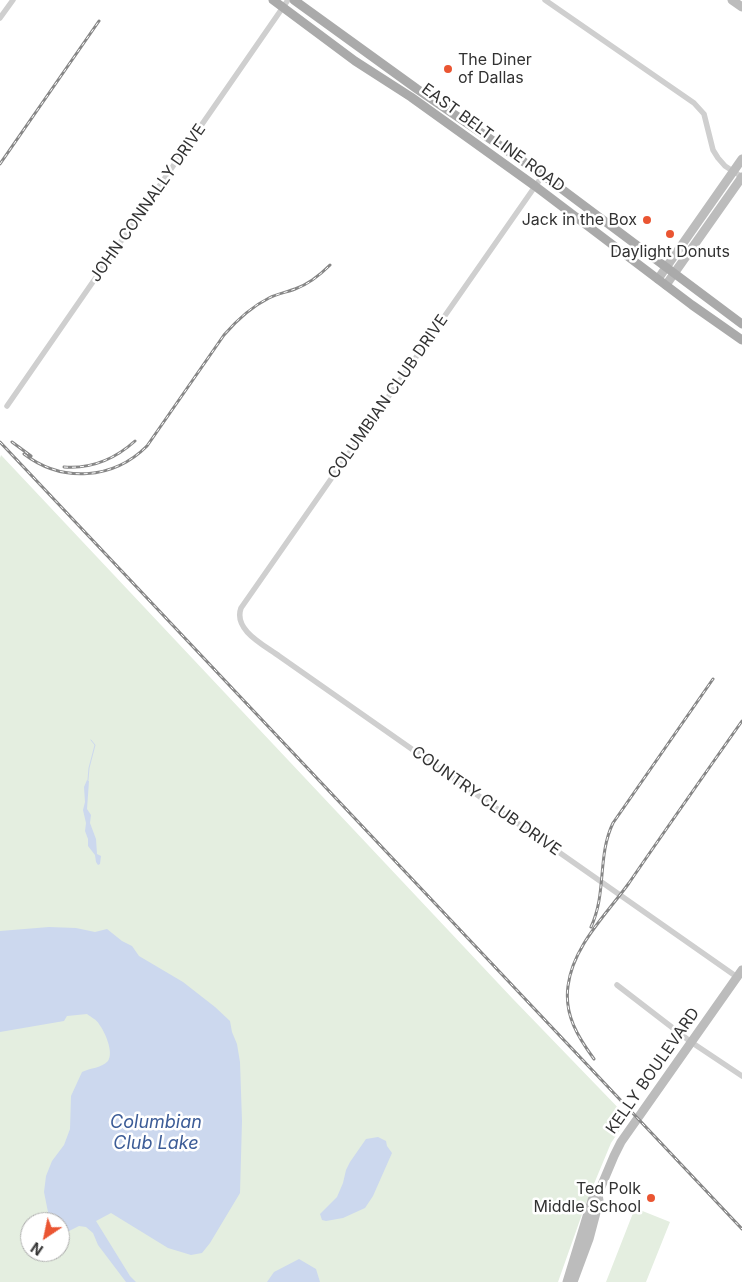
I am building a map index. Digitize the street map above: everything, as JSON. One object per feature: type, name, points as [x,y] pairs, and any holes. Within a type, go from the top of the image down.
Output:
[{"type":"main road","name":"EAST BELT LINE ROAD","points":[[274,0],[286,4],[355,62],[410,98],[535,186],[742,340]]},
{"type":"main road","name":"EAST BELT LINE ROAD","points":[[294,0],[417,89],[542,175],[742,324]]},
{"type":"main road","points":[[410,98],[417,89]]},
{"type":"street","points":[[0,18],[12,0]]},
{"type":"street","points":[[545,0],[694,103],[704,114],[713,150],[718,158],[733,172],[742,177],[674,274],[662,282]]},
{"type":"street","points":[[732,0],[742,7]]},
{"type":"street","name":"JOHN CONNALLY DRIVE","points":[[8,406],[286,4]]},
{"type":"street","points":[[662,282],[667,268],[742,158]]},
{"type":"street","name":"COLUMBIAN CLUB DRIVE","points":[[240,621],[239,613],[241,608],[542,175]]},
{"type":"street","points":[[688,237],[696,243]]},
{"type":"street","name":"COUNTRY CLUB DRIVE","points":[[240,621],[241,626],[251,635],[279,656],[740,974]]},
{"type":"street","name":"KELLY BOULEVARD","points":[[568,1282],[592,1200],[598,1194],[621,1142],[740,974]]},
{"type":"street","points":[[617,986],[691,1042],[742,1076]]},
{"type":"street","name":"KELLY BOULEVARD","points":[[574,1282],[589,1238],[599,1201],[598,1194]]},
{"type":"green space","points":[[1,455],[513,999],[628,1118],[611,1143],[586,1203],[558,1282],[0,1282]]},
{"type":"green space","points":[[635,1208],[670,1222],[646,1282],[606,1282]]},
{"type":"water","points":[[87,780],[89,781],[87,809],[91,815],[90,823],[96,839],[97,854],[101,856],[100,864],[98,865],[95,855],[88,846],[85,831],[86,823],[83,810],[85,802],[84,787]]},
{"type":"water","name":"Columbian Club Lake","points":[[49,927],[76,928],[95,932],[107,929],[132,946],[139,956],[183,982],[230,1021],[240,1062],[242,1121],[240,1193],[202,1253],[191,1255],[168,1248],[111,1213],[96,1221],[130,1276],[136,1282],[126,1282],[98,1245],[93,1233],[86,1227],[79,1226],[70,1230],[70,1212],[48,1212],[44,1192],[46,1176],[52,1161],[64,1145],[70,1129],[71,1096],[82,1072],[103,1065],[108,1061],[110,1057],[109,1047],[104,1032],[97,1021],[87,1014],[67,1016],[64,1021],[0,1032],[0,931]]},
{"type":"water","points":[[378,1137],[386,1141],[392,1153],[373,1196],[365,1208],[343,1218],[322,1220],[320,1214],[337,1197],[350,1162],[366,1139]]},
{"type":"water","points":[[299,1259],[316,1269],[320,1282],[267,1282],[274,1272]]},
{"type":"waterway","points":[[88,780],[95,745],[91,740]]},
{"type":"railway","points":[[0,164],[99,21]]},
{"type":"railway","points":[[24,454],[54,470],[87,474],[119,466],[134,457],[147,446],[224,335],[234,324],[262,302],[305,285],[330,265]]},
{"type":"railway","points":[[64,467],[84,466],[102,462],[119,453],[135,441]]},
{"type":"railway","points":[[0,442],[742,1229]]},
{"type":"railway","points":[[12,442],[31,456]]},
{"type":"railway","points":[[591,927],[599,901],[605,848],[613,823],[713,679]]},
{"type":"railway","points":[[594,1059],[578,1034],[568,1007],[568,986],[576,958],[592,931],[629,883],[742,721]]},
{"type":"place","name":"The Diner of Dallas","points":[[448,69]]},
{"type":"place","name":"Jack in the Box","points":[[647,220]]},
{"type":"place","name":"Daylight Donuts","points":[[670,234]]},
{"type":"place","name":"Ted Polk Middle School","points":[[651,1198]]}]
